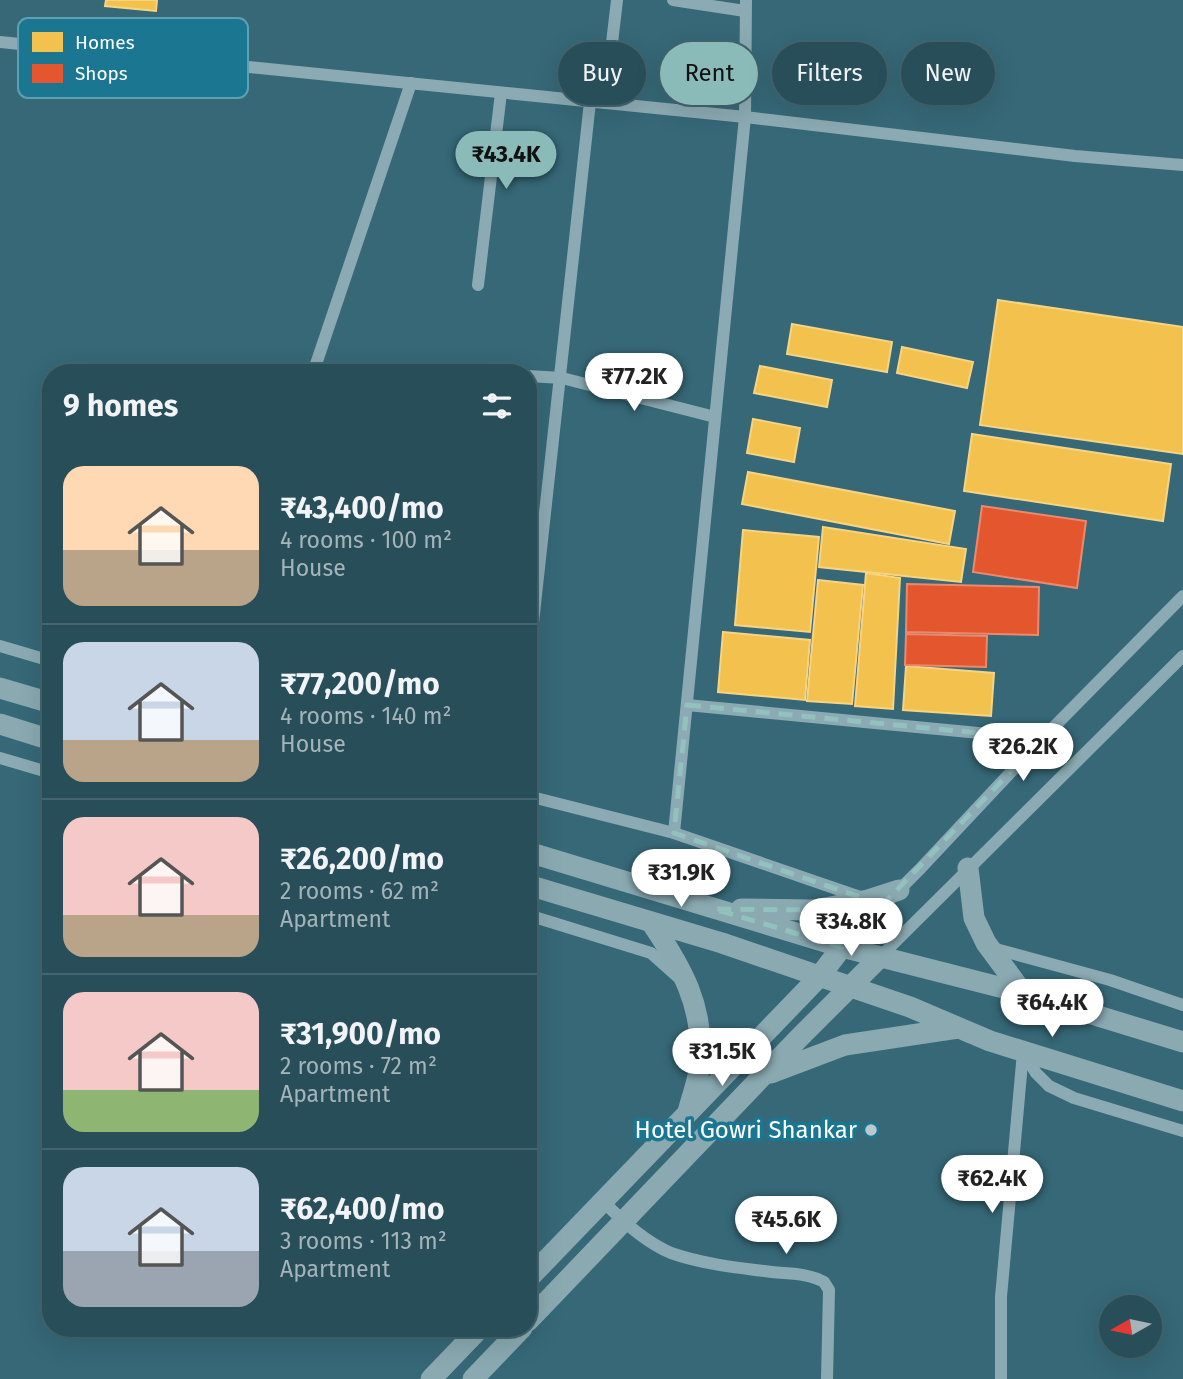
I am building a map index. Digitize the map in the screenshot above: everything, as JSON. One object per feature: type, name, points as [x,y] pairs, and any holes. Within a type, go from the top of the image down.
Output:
[{"type":"main road","points":[[0,688],[42,700]]},
{"type":"main road","points":[[0,724],[42,737]]},
{"type":"main road","points":[[537,855],[842,947],[1023,993],[1183,1042]]},
{"type":"main road","points":[[968,868],[974,918],[989,947],[1023,993]]},
{"type":"main road","points":[[537,888],[853,987],[1020,1051],[1183,1101]]},
{"type":"main road","points":[[715,909],[814,910],[868,900],[900,890]]},
{"type":"main road","points":[[651,922],[674,957],[689,988],[700,1027],[700,1066],[688,1114]]},
{"type":"main road","points":[[537,1270],[820,977],[842,947]]},
{"type":"main road","points":[[537,1312],[880,957]]},
{"type":"main road","points":[[762,1077],[799,1060],[845,1045],[958,1028]]},
{"type":"main road","points":[[431,1379],[471,1337]]},
{"type":"main road","points":[[473,1379],[513,1337]]},
{"type":"street","points":[[612,42],[617,0]]},
{"type":"street","points":[[673,0],[745,6],[745,117],[674,833]]},
{"type":"street","points":[[0,42],[18,44]]},
{"type":"street","points":[[248,67],[558,99]]},
{"type":"street","points":[[316,364],[411,83]]},
{"type":"street","points":[[478,285],[500,93]]},
{"type":"street","points":[[537,542],[562,378],[590,105]]},
{"type":"street","points":[[625,105],[1075,156],[1183,165]]},
{"type":"street","points":[[537,377],[562,378],[715,416]]},
{"type":"street","points":[[842,947],[900,890],[1042,738],[1183,596]]},
{"type":"street","points":[[0,646],[42,658]]},
{"type":"street","points":[[880,957],[1183,656]]},
{"type":"street","points":[[687,705],[1042,738]]},
{"type":"street","points":[[0,758],[42,770]]},
{"type":"street","points":[[537,798],[674,833],[868,900]]},
{"type":"street","points":[[537,918],[651,953],[689,988]]},
{"type":"street","points":[[989,947],[1110,980],[1183,1005]]},
{"type":"street","points":[[1020,1051],[1049,1086],[1074,1098],[1183,1131]]},
{"type":"street","points":[[1001,1379],[1001,1297],[1020,1051]]},
{"type":"street","points":[[603,1202],[623,1222],[652,1243],[672,1253],[733,1266],[799,1274],[824,1282],[829,1290],[827,1379]]},
{"type":"highlighted area","points":[[687,705],[1042,739],[842,947],[714,909],[814,910],[868,900],[674,833]]},
{"type":"building: Homes","points":[[106,0],[157,0],[156,11],[105,6]]},
{"type":"building: Homes","points":[[998,300],[1183,327],[1183,454],[980,425]]},
{"type":"building: Homes","points":[[792,324],[892,342],[887,372],[787,354]]},
{"type":"building: Homes","points":[[902,347],[973,362],[967,388],[897,373]]},
{"type":"building: Homes","points":[[760,366],[832,380],[827,407],[754,393]]},
{"type":"building: Homes","points":[[753,419],[800,428],[794,462],[747,453]]},
{"type":"building: Homes","points":[[972,434],[1171,464],[1163,521],[964,491]]},
{"type":"building: Homes","points":[[748,472],[955,511],[949,544],[742,504]]},
{"type":"building: Homes","points":[[823,527],[966,549],[961,582],[819,567]]},
{"type":"building: Homes","points":[[743,530],[819,537],[810,632],[735,625]]},
{"type":"building: Homes","points":[[866,573],[900,578],[893,709],[855,706]]},
{"type":"building: Homes","points":[[818,580],[863,585],[852,704],[807,701]]},
{"type":"building: Homes","points":[[723,632],[810,640],[805,700],[718,692]]},
{"type":"building: Homes","points":[[906,666],[994,673],[991,716],[903,710]]},
{"type":"building: Shops","points":[[982,506],[1086,521],[1077,588],[973,572]]},
{"type":"building: Shops","points":[[907,584],[1039,587],[1038,635],[906,632]]},
{"type":"building: Shops","points":[[906,634],[987,636],[986,667],[905,665]]},
{"type":"place","name":"Hotel Gowri Shankar","points":[[871,1130]]}]
